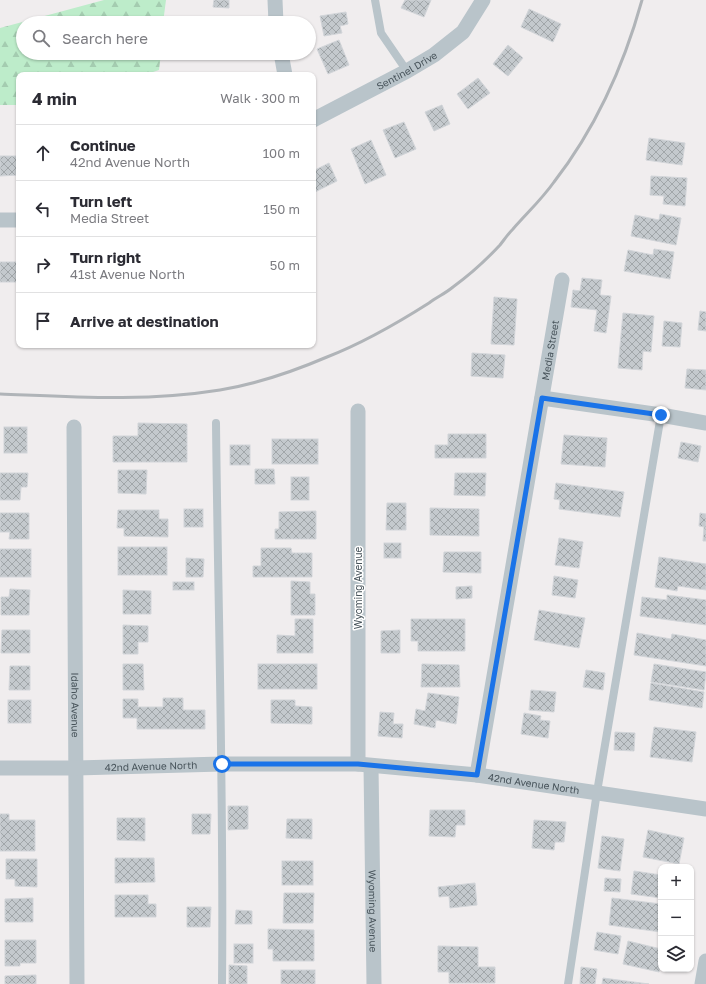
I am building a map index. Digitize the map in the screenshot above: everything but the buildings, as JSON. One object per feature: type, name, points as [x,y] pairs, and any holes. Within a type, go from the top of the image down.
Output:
[{"type":"street","points":[[275,0],[276,16]]},
{"type":"street","name":"Sentinel Drive","points":[[316,118],[407,71],[434,55],[463,32],[483,0]]},
{"type":"street","points":[[282,60],[284,72]]},
{"type":"street","points":[[0,220],[16,220]]},
{"type":"street","name":"Media Street","points":[[477,775],[562,280]]},
{"type":"street","points":[[542,398],[706,423]]},
{"type":"street","name":"Wyoming Avenue","points":[[358,411],[365,765],[374,984]]},
{"type":"street","name":"Idaho Avenue","points":[[74,427],[77,984]]},
{"type":"street","name":"42nd Avenue North","points":[[0,768],[76,768],[222,764],[365,765],[477,775],[706,809]]},
{"type":"street","points":[[702,984],[706,961]]},
{"type":"lane","points":[[375,0],[381,33],[407,71]]},
{"type":"lane","points":[[568,984],[597,792],[661,415]]},
{"type":"lane","points":[[216,424],[222,764],[222,984]]},
{"type":"green space","points":[[104,0],[166,0],[164,16],[45,16]]},
{"type":"green space","points":[[16,24],[16,60],[160,60],[159,70],[153,72],[16,72],[16,105],[0,105],[0,28]]},
{"type":"railway","points":[[0,394],[110,398],[165,396],[220,390],[260,381],[340,352],[379,333],[417,311],[471,273],[489,256],[544,194],[569,162],[607,96],[635,24],[642,0]]},
{"type":"route","points":[[222,764],[358,764],[477,775],[542,398],[661,415]]}]
